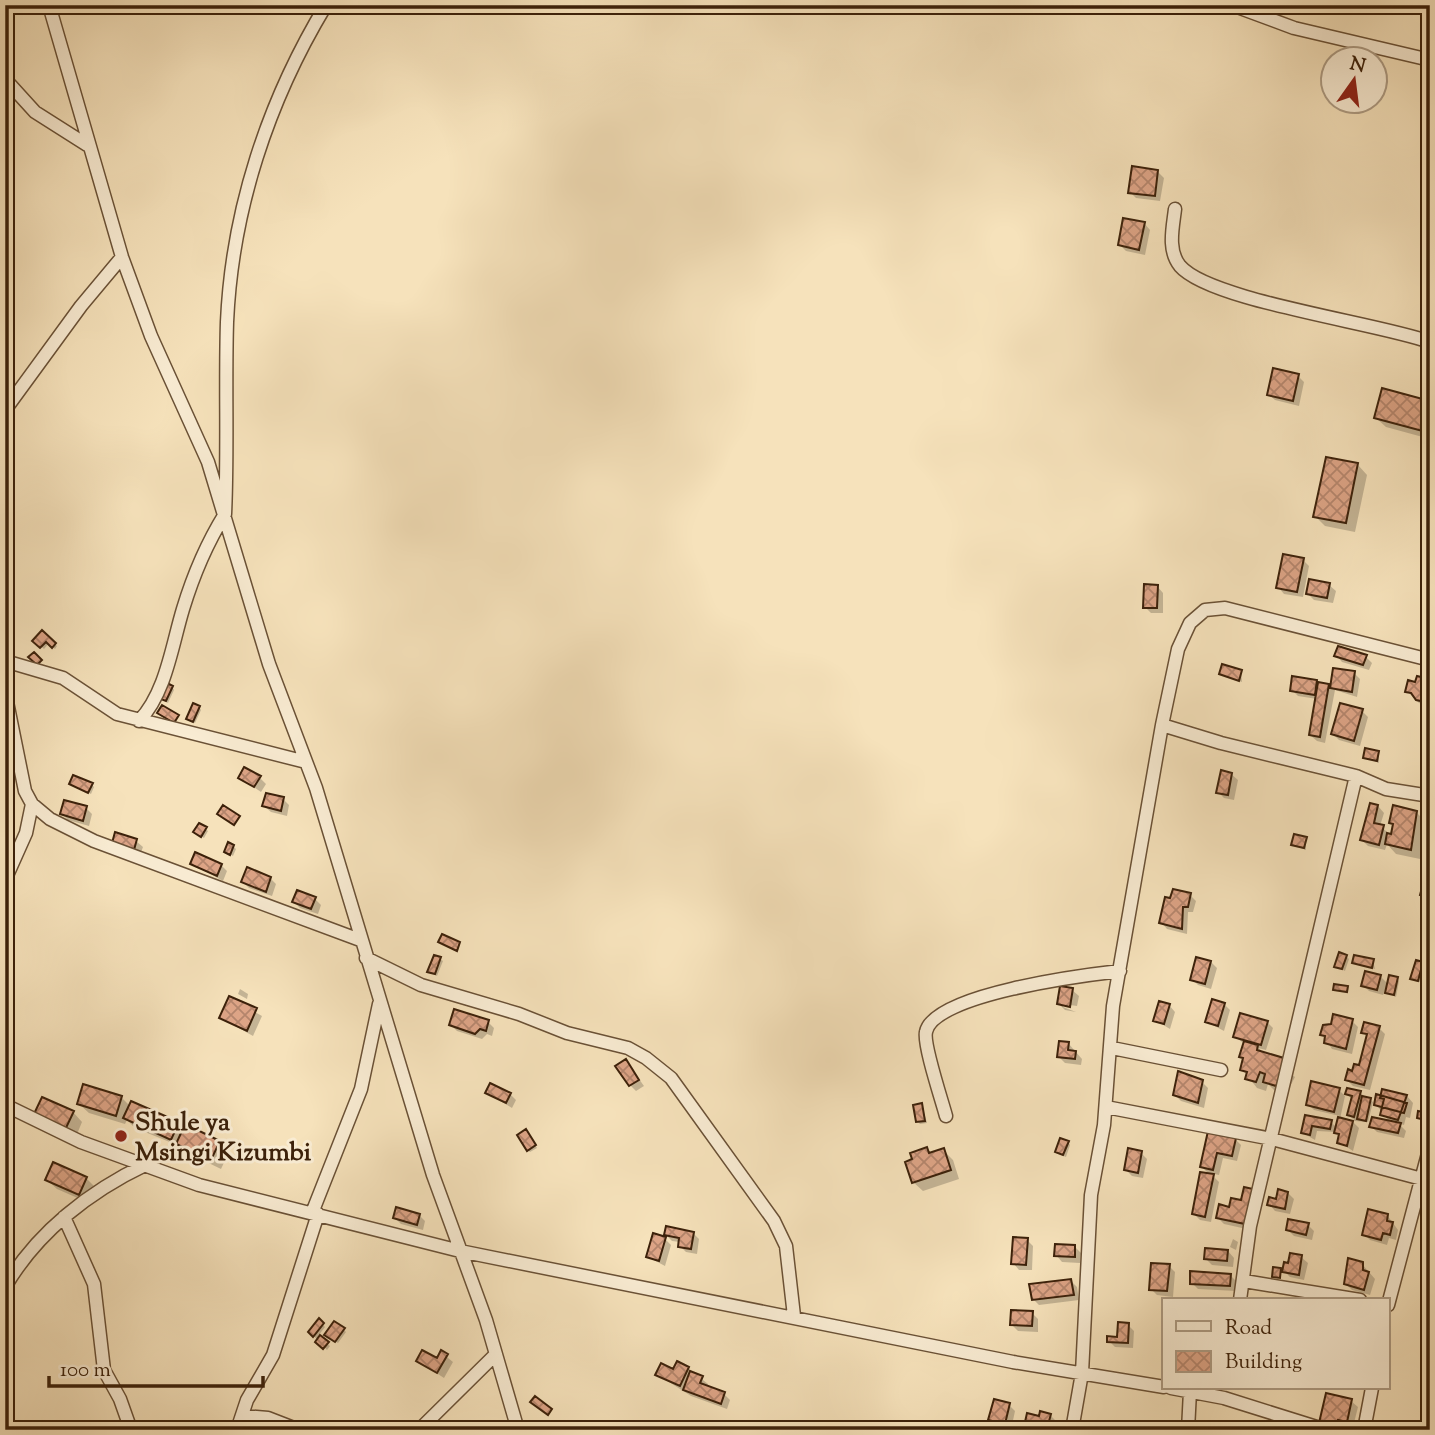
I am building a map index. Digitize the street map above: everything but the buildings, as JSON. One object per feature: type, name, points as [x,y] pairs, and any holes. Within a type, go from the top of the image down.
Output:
[{"type":"street","points":[[48,5],[122,257],[152,337],[208,462],[269,664],[306,762],[445,1213],[496,1354],[518,1430]]},
{"type":"street","points":[[139,721],[150,707],[163,677],[183,607],[212,535],[225,514],[227,321],[250,177],[266,125],[326,5]]},
{"type":"street","points":[[1233,5],[1294,28],[1430,60]]},
{"type":"street","points":[[5,79],[35,112],[87,145]]},
{"type":"street","points":[[1175,209],[1173,253],[1181,267],[1202,280],[1282,306],[1430,342]]},
{"type":"street","points":[[5,410],[80,306],[122,257]]},
{"type":"street","points":[[1072,1430],[1082,1373],[1091,1195],[1112,1048],[1113,1006],[1162,725],[1178,649],[1190,623],[1205,610],[1225,608],[1273,618],[1430,660]]},
{"type":"street","points":[[5,662],[63,678],[98,703],[139,721],[306,762]]},
{"type":"street","points":[[5,692],[25,792],[32,804],[51,819],[112,849],[360,940]]},
{"type":"street","points":[[1162,725],[1234,747],[1356,776],[1386,789],[1430,796]]},
{"type":"street","points":[[1240,1298],[1250,1226],[1356,776]]},
{"type":"street","points":[[5,880],[26,833],[32,804]]},
{"type":"street","points":[[366,958],[421,985],[519,1014],[567,1033],[628,1048],[671,1078],[774,1221],[786,1246],[794,1316]]},
{"type":"street","points":[[946,1116],[925,1034],[932,1019],[952,1008],[1047,980],[1120,971]]},
{"type":"street","points":[[237,1430],[247,1401],[273,1355],[315,1213],[361,1089],[380,1003]]},
{"type":"street","points":[[1112,1048],[1221,1070]]},
{"type":"street","points":[[5,1105],[81,1142],[147,1164],[198,1185],[460,1251],[1162,1387]]},
{"type":"street","points":[[1105,1107],[1272,1139],[1422,1179]]},
{"type":"street","points":[[1390,1298],[1430,1146]]},
{"type":"street","points":[[5,1287],[16,1269],[64,1217],[90,1194],[147,1164]]},
{"type":"street","points":[[64,1217],[94,1284],[104,1370],[120,1399],[131,1430]]},
{"type":"street","points":[[1244,1281],[1348,1298]]},
{"type":"street","points":[[419,1430],[496,1354]]},
{"type":"street","points":[[1184,1390],[1225,1393],[1326,1430]]},
{"type":"street","points":[[1364,1430],[1372,1390]]},
{"type":"street","points":[[1188,1430],[1190,1391]]},
{"type":"street","points":[[243,1416],[279,1421],[299,1430]]},
{"type":"place","name":"Shule ya Msingi Kizumbi","points":[[121,1136]]}]
